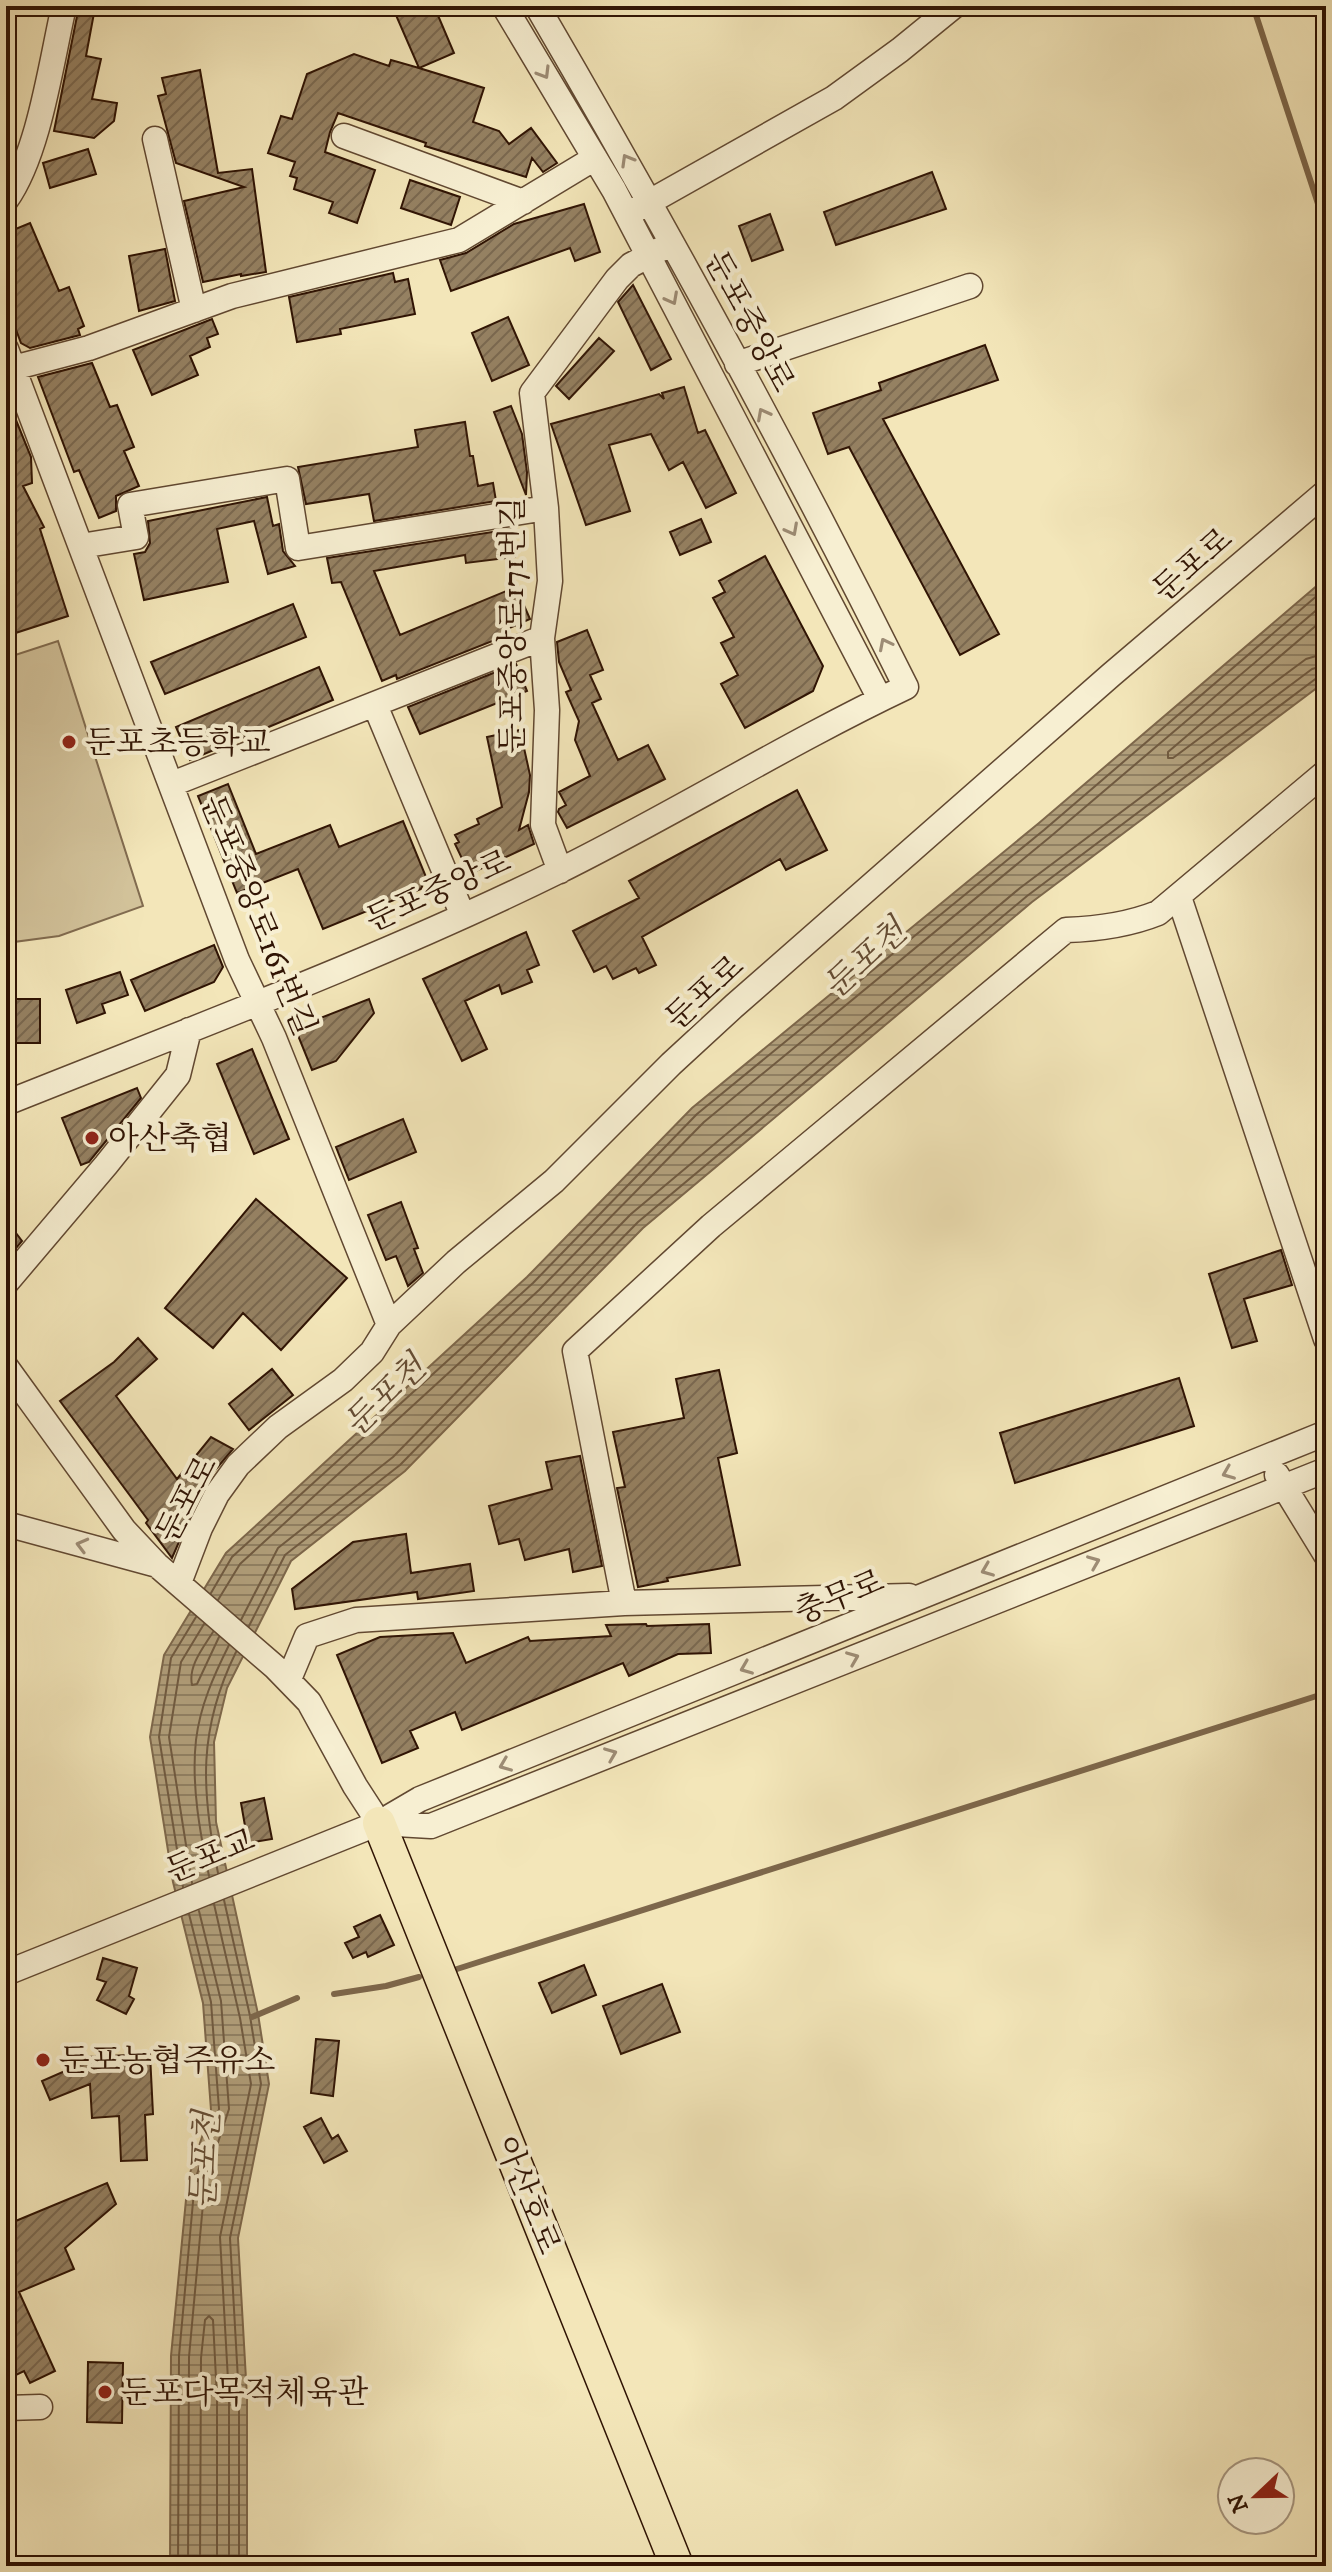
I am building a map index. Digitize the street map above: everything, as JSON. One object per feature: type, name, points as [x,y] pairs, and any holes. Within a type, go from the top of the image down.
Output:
[{"type":"main road","name":"아산호로","points":[[379,1823],[677,2566]]},
{"type":"street","points":[[6,200],[17,185],[32,144],[64,6]]},
{"type":"street","name":"둔포중앙로","points":[[504,6],[628,215],[880,699]]},
{"type":"street","name":"둔포중앙로","points":[[6,1103],[257,1003],[463,916],[560,871],[906,687],[673,243],[537,6]]},
{"type":"street","points":[[628,215],[834,98],[954,6]]},
{"type":"street","points":[[344,136],[523,202]]},
{"type":"street","points":[[155,139],[194,310]]},
{"type":"street","points":[[8,364],[89,348],[232,296],[459,240],[595,158]]},
{"type":"street","name":"둔포중앙로171번길","points":[[560,871],[543,825],[547,710],[542,638],[550,581],[546,508],[532,393],[617,279],[631,265],[673,243]]},
{"type":"street","points":[[737,364],[970,286]]},
{"type":"street","name":"둔포중앙로161번길","points":[[8,364],[81,546],[237,960],[274,1038],[389,1325]]},
{"type":"street","points":[[81,546],[136,537],[130,505],[287,479],[298,548],[546,508]]},
{"type":"street","name":"둔포로","points":[[6,1367],[124,1530],[157,1565],[183,1586],[212,1506],[238,1465],[278,1427],[343,1380],[372,1352],[389,1325],[456,1262],[554,1181],[734,1006],[1111,675],[1326,492]]},
{"type":"street","points":[[172,784],[542,638]]},
{"type":"street","points":[[375,705],[463,916]]},
{"type":"street","points":[[624,1603],[575,1351],[711,1226],[1066,930],[1094,929],[1139,921],[1158,913],[1326,772]]},
{"type":"street","points":[[1179,897],[1326,1339]]},
{"type":"street","points":[[6,1283],[178,1075],[189,1030]]},
{"type":"street","name":"충무로","points":[[315,1847],[379,1823],[420,1799],[1326,1433]]},
{"type":"street","points":[[1266,1458],[1326,1555]]},
{"type":"street","name":"충무로","points":[[379,1823],[431,1826],[1326,1470]]},
{"type":"street","points":[[6,1524],[157,1565]]},
{"type":"street","points":[[183,1586],[282,1673],[309,1702],[379,1823]]},
{"type":"street","points":[[282,1673],[307,1636],[356,1620],[624,1603],[923,1596]]},
{"type":"street","name":"둔포교","points":[[6,1973],[315,1847]]},
{"type":"street","points":[[6,2408],[40,2407]]},
{"type":"shaded area","points":[[58,641],[143,906],[59,936],[6,943],[6,658]]},
{"type":"water","name":"둔포천","points":[[1326,578],[1326,681],[1032,902],[643,1228],[405,1471],[291,1561],[227,1688],[214,1742],[216,1822],[258,2014],[269,2084],[238,2238],[247,2397],[247,2566],[170,2566],[171,2356],[188,2179],[211,2110],[203,2003],[173,1882],[150,1737],[164,1655],[226,1553],[527,1277],[692,1108],[1039,823]]},
{"type":"building","points":[[392,6],[434,6],[454,53],[419,68]]},
{"type":"building","points":[[78,11],[94,13],[86,56],[101,59],[92,99],[117,103],[114,121],[94,138],[54,131]]},
{"type":"building","points":[[354,54],[389,66],[391,60],[484,88],[473,122],[499,131],[509,144],[531,128],[557,163],[543,172],[532,158],[526,177],[425,146],[426,143],[338,113],[325,152],[375,170],[357,223],[329,213],[333,202],[294,189],[297,178],[290,176],[295,162],[268,153],[281,116],[292,119],[307,74]]},
{"type":"building","points":[[200,70],[218,173],[252,169],[266,272],[203,282],[184,201],[244,187],[176,163],[158,96],[166,94],[162,78]]},
{"type":"building","points":[[88,149],[96,174],[50,188],[43,163]]},
{"type":"building","points":[[932,172],[946,209],[836,245],[824,212]]},
{"type":"building","points":[[410,180],[460,197],[451,225],[401,208]]},
{"type":"building","points":[[584,204],[600,252],[575,261],[570,248],[451,291],[440,260],[466,253],[514,224]]},
{"type":"building","points":[[770,214],[783,250],[752,261],[739,226]]},
{"type":"building","points":[[30,223],[59,291],[69,287],[84,326],[78,329],[80,335],[30,348],[21,343],[6,303],[6,233]]},
{"type":"building","points":[[165,249],[175,301],[139,311],[129,256]]},
{"type":"building","points":[[393,273],[395,282],[408,279],[415,314],[340,329],[341,334],[297,342],[289,297]]},
{"type":"building","points":[[633,285],[671,359],[651,370],[618,302]]},
{"type":"building","points":[[508,317],[529,365],[492,381],[472,333]]},
{"type":"building","points":[[212,319],[218,334],[207,338],[210,347],[190,356],[198,375],[152,395],[133,350]]},
{"type":"building","points":[[599,338],[614,351],[569,399],[556,386]]},
{"type":"building","points":[[985,345],[998,380],[883,419],[999,634],[960,655],[849,447],[828,454],[813,413],[881,390],[879,383]]},
{"type":"building","points":[[92,363],[110,407],[117,405],[134,447],[124,451],[139,486],[116,496],[116,511],[99,518],[79,470],[74,472],[38,377]]},
{"type":"building","points":[[684,387],[698,433],[705,430],[736,493],[706,508],[683,462],[669,470],[651,434],[609,445],[630,511],[586,525],[551,424],[659,394],[664,399],[662,393]]},
{"type":"building","points":[[7,398],[31,457],[32,483],[23,486],[44,527],[40,529],[68,616],[6,636]]},
{"type":"building","points":[[511,406],[522,434],[527,472],[526,495],[494,412]]},
{"type":"building","points":[[465,422],[478,486],[493,483],[496,501],[374,521],[369,494],[306,504],[298,467],[418,447],[415,430]]},
{"type":"building","points":[[267,497],[273,526],[279,524],[283,551],[295,566],[268,574],[254,521],[217,529],[228,582],[144,600],[134,554],[145,552],[150,543],[148,521]]},
{"type":"building","points":[[701,519],[711,542],[680,555],[670,532]]},
{"type":"building","points":[[511,529],[515,557],[466,563],[465,555],[374,571],[400,635],[516,587],[530,619],[503,631],[505,636],[397,679],[396,675],[382,681],[341,582],[332,583],[327,558]]},
{"type":"building","points":[[765,556],[823,666],[813,691],[745,728],[721,684],[738,675],[721,643],[734,637],[713,598],[725,592],[719,581]]},
{"type":"building","points":[[293,604],[306,637],[165,694],[151,662]]},
{"type":"building","points":[[587,630],[603,670],[590,675],[601,699],[592,703],[618,760],[648,745],[665,779],[567,828],[558,812],[566,805],[559,792],[590,776],[575,740],[579,721],[566,692],[571,690],[559,662],[557,642]]},
{"type":"building","points":[[516,664],[527,691],[420,734],[408,707]]},
{"type":"building","points":[[319,667],[333,700],[190,760],[176,727]]},
{"type":"building","points":[[520,730],[530,775],[519,830],[528,825],[534,844],[474,872],[467,869],[455,844],[459,842],[455,835],[479,824],[477,819],[502,807],[487,737]]},
{"type":"building","points":[[228,784],[256,854],[330,825],[339,847],[403,821],[426,877],[421,889],[323,929],[298,869],[237,893],[198,796]]},
{"type":"building","points":[[797,790],[827,850],[786,870],[780,859],[642,937],[656,965],[639,973],[636,968],[613,979],[606,966],[594,972],[573,931],[639,898],[629,881]]},
{"type":"building","points":[[526,932],[539,965],[527,970],[532,982],[502,994],[499,985],[465,1001],[487,1049],[462,1061],[423,979]]},
{"type":"building","points":[[214,945],[223,967],[214,982],[145,1011],[131,980]]},
{"type":"building","points":[[120,972],[128,995],[102,1004],[105,1013],[77,1023],[66,990]]},
{"type":"building","points":[[9,999],[40,999],[40,1043],[9,1043]]},
{"type":"building","points":[[369,999],[374,1013],[336,1061],[312,1070],[295,1028]]},
{"type":"building","points":[[252,1049],[289,1139],[254,1154],[217,1064]]},
{"type":"building","name":"아산축협","points":[[137,1088],[141,1098],[89,1162],[81,1165],[62,1118]]},
{"type":"building","points":[[403,1119],[416,1152],[349,1180],[336,1147]]},
{"type":"building","points":[[256,1199],[347,1278],[281,1350],[243,1313],[213,1348],[165,1308]]},
{"type":"building","points":[[401,1202],[418,1248],[414,1249],[423,1273],[408,1286],[396,1256],[386,1260],[368,1215]]},
{"type":"building","points":[[6,1220],[22,1241],[6,1260]]},
{"type":"building","points":[[1281,1250],[1292,1285],[1244,1299],[1257,1341],[1232,1348],[1209,1274]]},
{"type":"building","points":[[138,1338],[157,1359],[116,1396],[177,1479],[211,1437],[233,1449],[205,1482],[172,1558],[146,1523],[148,1520],[60,1401],[114,1362]]},
{"type":"building","points":[[272,1369],[293,1395],[249,1430],[229,1404]]},
{"type":"building","points":[[719,1370],[737,1453],[718,1458],[740,1565],[667,1578],[668,1581],[638,1587],[617,1488],[625,1487],[613,1432],[684,1418],[676,1379]]},
{"type":"building","points":[[1179,1378],[1194,1426],[1015,1483],[1000,1433]]},
{"type":"building","points":[[580,1456],[602,1566],[573,1572],[569,1549],[525,1560],[519,1539],[499,1544],[489,1506],[552,1489],[546,1462]]},
{"type":"building","points":[[406,1534],[411,1573],[470,1564],[474,1591],[418,1599],[417,1592],[295,1609],[292,1589],[353,1542]]},
{"type":"building","points":[[709,1624],[711,1653],[678,1654],[629,1676],[623,1663],[462,1730],[455,1712],[410,1731],[418,1748],[382,1763],[337,1655],[380,1637],[453,1633],[466,1663],[528,1637],[530,1641],[611,1636],[606,1625]]},
{"type":"building","points":[[264,1798],[272,1839],[248,1843],[241,1803]]},
{"type":"building","points":[[380,1915],[394,1945],[368,1957],[366,1952],[353,1958],[345,1943],[359,1937],[354,1927]]},
{"type":"building","points":[[103,1958],[137,1968],[129,1996],[134,1999],[126,2014],[97,2000],[106,1982],[97,1979]]},
{"type":"building","points":[[584,1965],[596,1995],[552,2013],[539,1983]]},
{"type":"building","points":[[662,1984],[680,2032],[621,2054],[603,2006]]},
{"type":"building","points":[[316,2039],[339,2041],[333,2096],[311,2093]]},
{"type":"building","points":[[150,2054],[153,2114],[145,2115],[147,2160],[121,2161],[119,2116],[92,2118],[90,2084],[50,2100],[42,2081],[88,2061],[88,2057]]},
{"type":"building","points":[[321,2118],[332,2139],[338,2135],[347,2151],[324,2163],[304,2127]]},
{"type":"building","points":[[107,2183],[116,2204],[65,2248],[74,2269],[19,2292],[55,2371],[30,2383],[24,2371],[16,2375],[6,2354],[6,2225]]},
{"type":"building","name":"둔포다목적체육관","points":[[88,2362],[123,2363],[122,2423],[87,2422]]},
{"type":"waterway","points":[[1253,6],[1326,228]]},
{"type":"waterway","points":[[457,1969],[1326,1693]]},
{"type":"waterway","points":[[334,1994],[419,1977]]},
{"type":"waterway","points":[[252,2017],[297,1998]]},
{"type":"place","name":"둔포초등학교","points":[[69,742]]},
{"type":"place","name":"아산축협","points":[[92,1138]]},
{"type":"place","name":"둔포농협주유소","points":[[43,2060]]},
{"type":"place","name":"둔포다목적체육관","points":[[105,2392]]}]
